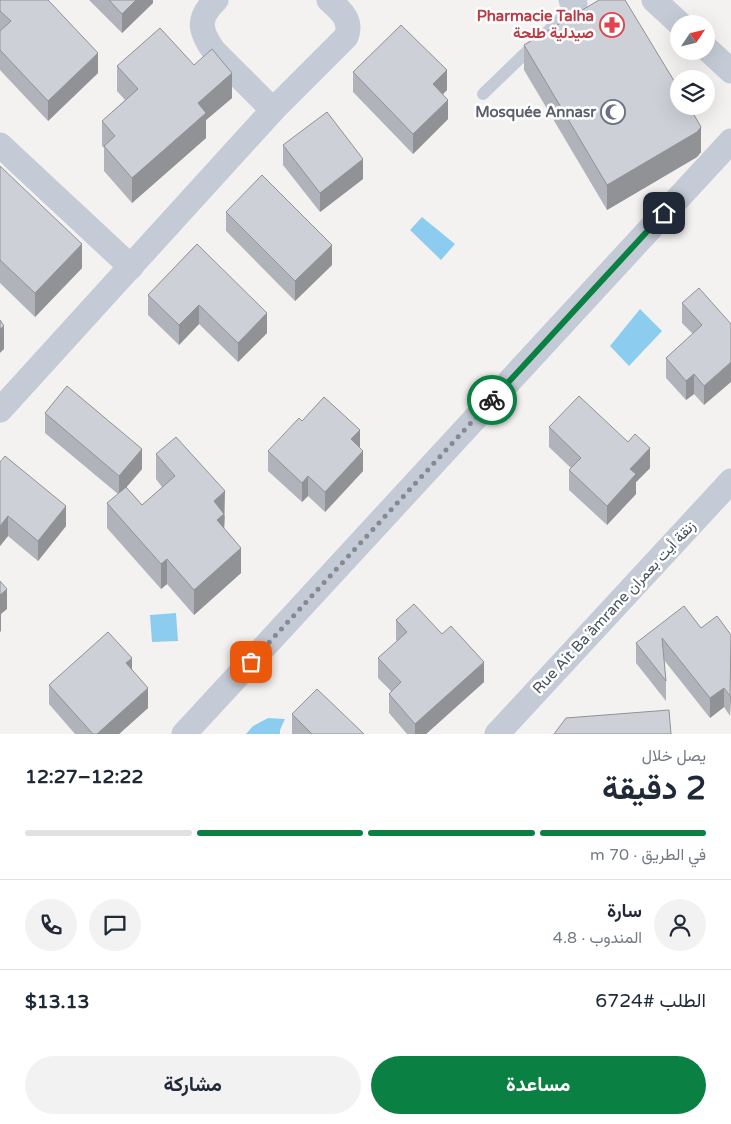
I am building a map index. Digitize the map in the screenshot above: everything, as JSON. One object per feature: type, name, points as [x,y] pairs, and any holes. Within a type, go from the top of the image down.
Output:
[{"type":"street","points":[[216,0],[203,15],[201,24],[206,41],[274,110]]},
{"type":"street","points":[[0,410],[274,110],[346,36],[349,30],[345,17],[329,0]]},
{"type":"street","points":[[654,0],[670,15]]},
{"type":"street","points":[[715,56],[731,71]]},
{"type":"street","points":[[184,734],[731,141]]},
{"type":"street","points":[[0,145],[131,267]]},
{"type":"street","name":"Rue Ait Ba´âmrane زنقة أيت بعمران","points":[[496,734],[731,481]]},
{"type":"lane","points":[[483,94],[575,1]]},
{"type":"water","points":[[422,217],[455,244],[441,260],[410,230]]},
{"type":"water","points":[[640,309],[662,331],[629,366],[610,346]]},
{"type":"water","points":[[176,613],[178,641],[152,642],[150,615]]},
{"type":"water","points":[[268,718],[285,719],[280,734],[246,734],[253,726]]},
{"type":"building","points":[[0,0],[48,0],[98,53],[48,101],[0,50],[0,31],[11,21],[0,11]]},
{"type":"building","points":[[109,0],[136,0],[122,14]]},
{"type":"building","name":"Mosquée Annasr","points":[[599,0],[625,0],[670,74],[670,115],[694,115],[701,127],[697,132],[607,185],[524,45]]},
{"type":"building","points":[[401,25],[447,70],[433,84],[448,100],[413,134],[353,72]]},
{"type":"building","points":[[160,28],[194,65],[212,49],[232,73],[198,103],[206,113],[132,178],[104,146],[115,136],[102,121],[138,89],[117,66]]},
{"type":"building","points":[[327,112],[363,159],[320,193],[283,145]]},
{"type":"building","points":[[0,166],[82,244],[35,293],[0,260]]},
{"type":"building","points":[[262,175],[332,245],[295,281],[226,212]]},
{"type":"building","points":[[197,244],[267,313],[238,343],[199,305],[179,325],[148,295]]},
{"type":"building","points":[[699,288],[731,324],[731,362],[704,386],[694,374],[686,381],[666,358],[702,325],[682,303]]},
{"type":"building","points":[[0,320],[4,326],[0,329]]},
{"type":"building","points":[[67,386],[142,449],[119,476],[45,413]]},
{"type":"building","points":[[579,396],[628,442],[635,434],[650,448],[630,469],[636,474],[607,506],[569,470],[581,458],[549,427]]},
{"type":"building","points":[[324,397],[360,430],[351,439],[363,451],[325,492],[308,476],[302,483],[268,451],[299,418],[302,421]]},
{"type":"building","points":[[176,437],[225,491],[214,501],[224,514],[217,520],[241,548],[194,590],[167,559],[161,564],[107,503],[126,487],[142,505],[175,476],[156,454]]},
{"type":"building","points":[[5,456],[66,506],[38,541],[8,516],[0,526],[0,462]]},
{"type":"building","points":[[0,581],[7,589],[0,595]]},
{"type":"building","points":[[414,604],[442,634],[451,626],[484,662],[415,724],[389,694],[401,682],[378,658],[407,632],[396,620]]},
{"type":"building","points":[[684,606],[701,628],[717,616],[731,635],[730,696],[724,688],[710,698],[662,638],[666,681],[636,643]]},
{"type":"building","points":[[108,632],[132,658],[126,663],[148,688],[97,734],[93,734],[49,685]]},
{"type":"building","points":[[317,689],[364,734],[312,734],[292,714]]},
{"type":"building","points":[[669,710],[671,734],[554,734],[566,718]]},
{"type":"way so far","points":[[251,662],[492,400]]},
{"type":"place","name":"Pharmacie Talha صيدلية طلحة","points":[[612,25]]},
{"type":"place","name":"Mosquée Annasr","points":[[613,112]]},
{"type":"route","points":[[492,400],[664,213]]}]
